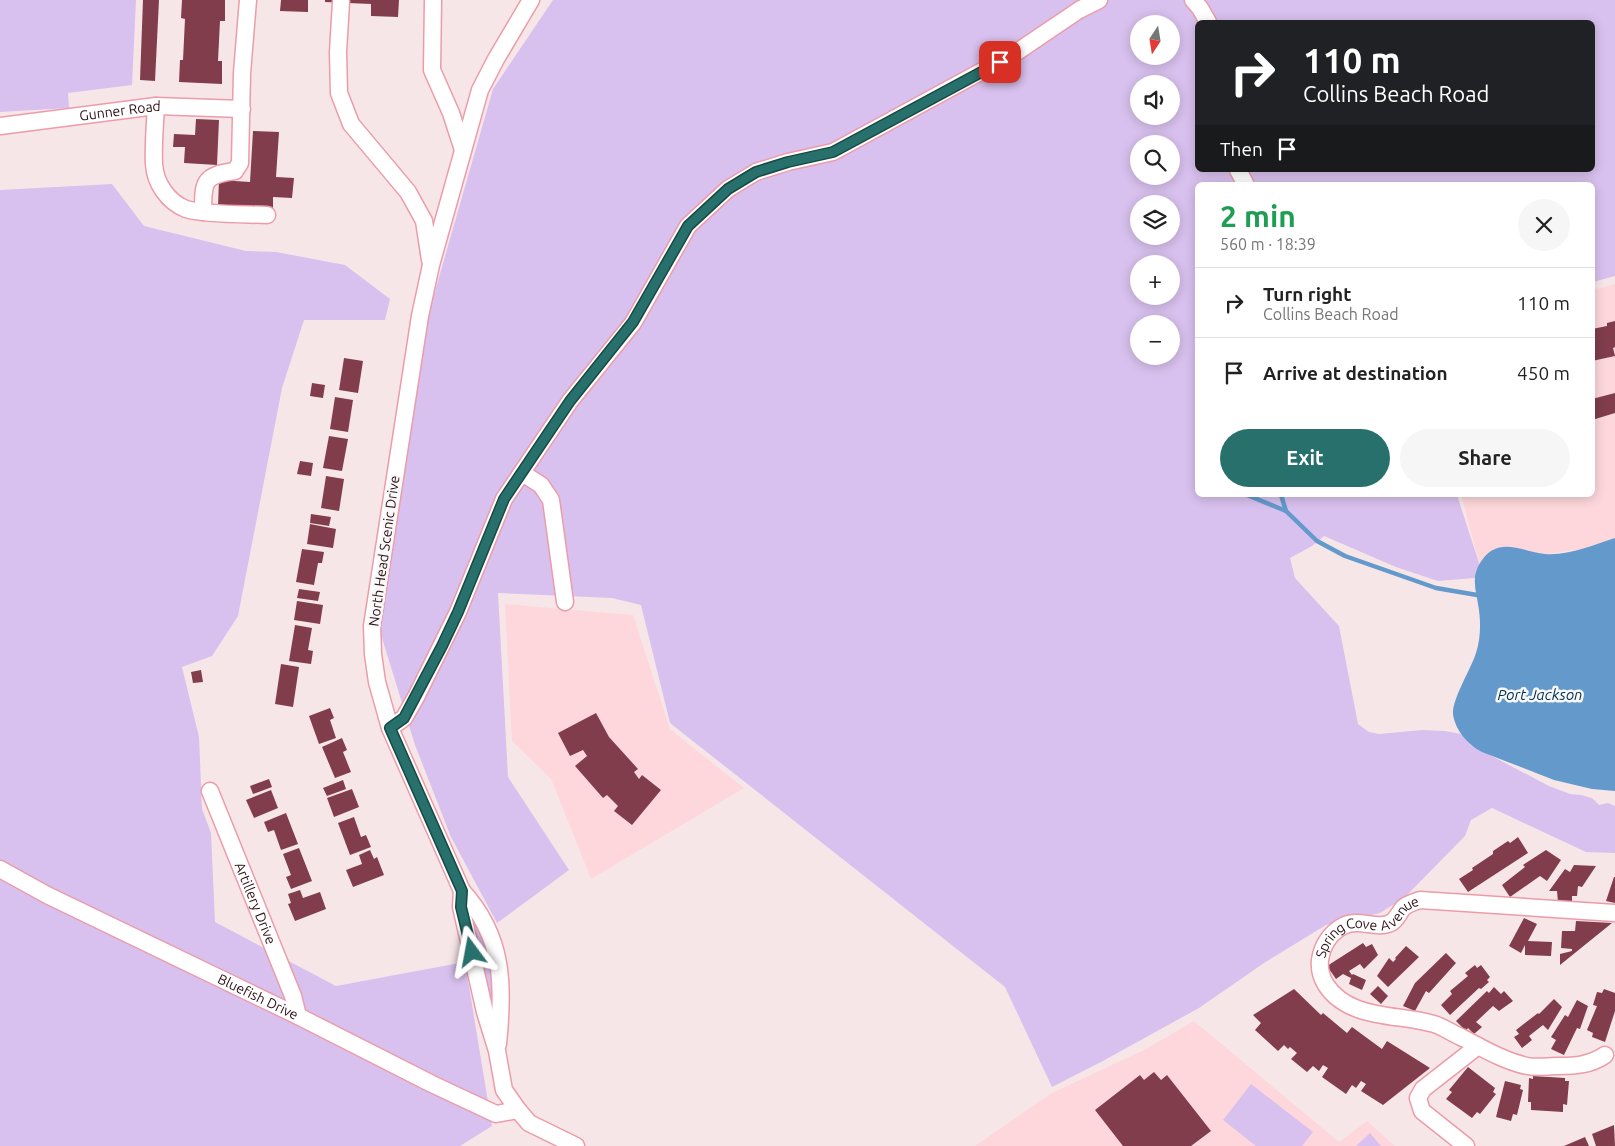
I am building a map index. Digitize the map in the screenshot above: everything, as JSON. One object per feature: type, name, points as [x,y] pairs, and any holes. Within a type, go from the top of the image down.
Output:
[{"type":"street","points":[[203,212],[204,187],[209,178],[220,172],[235,171],[240,163],[242,73],[248,0]]},
{"type":"street","points":[[433,0],[432,70],[451,113],[464,152]]},
{"type":"street","name":"North Head Scenic Drive","points":[[531,0],[480,90],[431,265],[420,316],[372,626],[373,654],[377,682],[390,728],[462,891],[461,907],[485,1012],[497,1051],[504,1090],[529,1123],[576,1146]]},
{"type":"street","points":[[390,728],[404,718],[416,697],[458,612],[504,499],[570,401],[633,322],[688,226],[728,189],[756,172],[788,162],[833,152],[1017,52],[1079,10],[1099,0]]},
{"type":"street","points":[[1193,0],[1207,20]]},
{"type":"street","points":[[341,2],[338,52],[339,93],[351,124],[408,192],[424,221],[431,265]]},
{"type":"street","points":[[156,106],[154,164],[157,178],[164,192],[174,202],[186,209],[203,212],[268,215]]},
{"type":"street","name":"Gunner Road","points":[[0,126],[156,106],[242,109]]},
{"type":"street","points":[[522,473],[542,485],[551,500],[565,602]]},
{"type":"street","name":"Artillery Drive","points":[[210,791],[293,996],[298,1016]]},
{"type":"street","name":"Bluefish Drive","points":[[0,870],[47,896],[298,1016],[432,1084],[496,1114],[518,1110]]},
{"type":"street","points":[[462,891],[474,904],[486,927],[500,965],[501,989],[497,1051]]},
{"type":"street","name":"Spring Cove Avenue","points":[[1605,1055],[1593,1063],[1566,1066],[1528,1066],[1506,1059],[1431,1023],[1358,1009],[1342,1001],[1330,991],[1321,977],[1320,960],[1323,947],[1330,936],[1343,926],[1358,923],[1381,926],[1390,924],[1396,919],[1403,908],[1420,900],[1615,913]]},
{"type":"street","points":[[1466,1146],[1422,1111],[1418,1098],[1423,1088],[1478,1046]]},
{"type":"shaded area","points":[[0,0],[136,0],[132,85],[68,93],[69,108],[0,112]]},
{"type":"shaded area","points":[[553,0],[1615,0],[1615,276],[1595,281],[1595,182],[1195,182],[1195,497],[1458,497],[1480,566],[1476,570],[1475,578],[1438,581],[1396,567],[1324,536],[1312,546],[1290,558],[1295,578],[1339,626],[1358,724],[1369,732],[1379,734],[1422,730],[1461,734],[1471,745],[1549,786],[1570,794],[1592,798],[1599,805],[1608,803],[1615,806],[1615,853],[1586,852],[1492,808],[1471,820],[1465,836],[1404,898],[1380,913],[1326,925],[1264,963],[1199,1008],[1052,1087],[1005,987],[670,723],[641,605],[612,598],[498,593],[508,777],[569,870],[497,923],[451,837],[415,745],[378,625],[427,319],[493,89]]},
{"type":"shaded area","points":[[112,184],[144,226],[246,251],[276,252],[345,265],[390,299],[385,320],[304,320],[282,388],[238,616],[212,656],[182,667],[199,737],[202,809],[211,833],[215,922],[336,986],[465,962],[492,1126],[460,1146],[0,1146],[0,190]]},
{"type":"shaded area","points":[[1615,284],[1615,538],[1581,549],[1547,554],[1502,547],[1494,549],[1484,558],[1480,566],[1462,497],[1595,497],[1595,289]]},
{"type":"shaded area","points":[[505,604],[633,615],[670,729],[744,788],[591,879],[551,779],[512,741]]},
{"type":"shaded area","points":[[477,924],[491,951],[493,1007],[477,953],[475,925]]},
{"type":"shaded area","points":[[1194,1021],[1339,1142],[1367,1121],[1395,1146],[975,1146],[1050,1094],[1146,1049]]},
{"type":"shaded area","points":[[1251,1084],[1313,1132],[1302,1146],[1256,1146],[1223,1120]]},
{"type":"shaded area","points":[[1370,1133],[1381,1146],[1356,1146]]},
{"type":"water","name":"Port Jackson","points":[[1615,538],[1615,791],[1592,789],[1554,780],[1482,752],[1472,745],[1459,731],[1454,720],[1453,708],[1478,647],[1480,623],[1475,574],[1483,558],[1493,550],[1505,547],[1554,554],[1580,549]]},
{"type":"building","points":[[143,0],[159,0],[155,81],[140,80]]},
{"type":"building","points":[[182,0],[225,0],[225,21],[220,21],[218,61],[222,61],[222,84],[179,82],[180,60],[183,60],[185,19],[181,18]]},
{"type":"building","points":[[281,0],[308,0],[308,12],[280,11]]},
{"type":"building","points":[[325,0],[399,0],[398,17],[371,16],[371,4],[325,2]]},
{"type":"building","points":[[196,119],[219,120],[217,165],[184,163],[185,147],[173,147],[174,134],[195,135]]},
{"type":"building","points":[[253,131],[279,132],[276,177],[294,178],[292,198],[273,197],[273,209],[218,206],[219,180],[250,182]]},
{"type":"building","points":[[1615,321],[1615,347],[1613,348],[1615,356],[1595,360],[1595,328],[1607,326],[1607,323]]},
{"type":"building","points":[[344,358],[363,361],[358,393],[339,390]]},
{"type":"building","points":[[312,383],[325,385],[323,398],[310,396]]},
{"type":"building","points":[[1615,393],[1615,413],[1595,419],[1595,398]]},
{"type":"building","points":[[335,397],[353,400],[348,432],[330,429]]},
{"type":"building","points":[[329,436],[348,439],[342,471],[323,468]]},
{"type":"building","points":[[300,461],[313,463],[311,476],[297,474]]},
{"type":"building","points":[[326,476],[344,479],[339,511],[321,508]]},
{"type":"building","points":[[311,514],[331,517],[329,526],[310,523]]},
{"type":"building","points":[[310,524],[336,529],[333,548],[307,544]]},
{"type":"building","points":[[302,549],[324,552],[322,563],[318,563],[314,585],[296,582]]},
{"type":"building","points":[[299,589],[320,592],[318,601],[297,598]]},
{"type":"building","points":[[297,601],[323,605],[320,624],[294,620]]},
{"type":"building","points":[[295,625],[312,628],[308,650],[313,651],[311,664],[289,661]]},
{"type":"building","points":[[281,664],[299,667],[293,707],[275,704]]},
{"type":"building","points":[[201,670],[203,682],[193,683],[191,672]]},
{"type":"building","points":[[330,708],[334,718],[330,720],[336,738],[319,744],[309,716]]},
{"type":"building","points":[[596,713],[609,737],[638,769],[634,772],[639,779],[642,775],[661,790],[632,825],[614,811],[618,806],[607,795],[603,798],[575,766],[587,756],[583,750],[570,756],[558,733]]},
{"type":"building","points":[[342,738],[347,750],[343,752],[351,772],[335,778],[322,747]]},
{"type":"building","points":[[269,779],[272,787],[253,794],[250,786]]},
{"type":"building","points":[[343,780],[346,789],[327,796],[323,788]]},
{"type":"building","points":[[352,789],[359,807],[334,817],[327,798]]},
{"type":"building","points":[[271,790],[278,808],[254,818],[246,800]]},
{"type":"building","points":[[286,813],[298,844],[281,850],[274,830],[268,832],[264,822]]},
{"type":"building","points":[[354,817],[361,837],[366,835],[371,847],[350,855],[338,823]]},
{"type":"building","points":[[1518,837],[1528,853],[1468,892],[1459,879],[1493,854],[1493,851]]},
{"type":"building","points":[[299,848],[312,881],[291,889],[286,877],[291,875],[283,854]]},
{"type":"building","points":[[370,850],[374,859],[377,857],[384,875],[353,887],[346,870],[362,864],[359,855]]},
{"type":"building","points":[[1546,850],[1561,860],[1547,881],[1540,876],[1510,897],[1502,885],[1525,867],[1523,865]]},
{"type":"building","points":[[1574,865],[1596,866],[1582,887],[1578,886],[1577,896],[1572,896],[1572,903],[1558,902],[1557,891],[1549,891],[1565,869],[1570,872]]},
{"type":"building","points":[[1615,877],[1615,903],[1606,901]]},
{"type":"building","points":[[300,890],[303,898],[320,892],[326,909],[295,921],[288,904],[291,903],[288,894]]},
{"type":"building","points":[[1524,918],[1537,924],[1528,941],[1552,942],[1551,956],[1525,955],[1525,945],[1521,953],[1509,946]]},
{"type":"building","points":[[1576,921],[1612,923],[1560,965],[1560,954],[1572,951],[1572,949],[1561,948],[1562,931],[1575,931]]},
{"type":"building","points":[[1363,943],[1366,947],[1372,944],[1378,955],[1364,969],[1360,964],[1349,971],[1352,975],[1366,980],[1362,990],[1349,984],[1351,978],[1343,974],[1336,979],[1327,966]]},
{"type":"building","points":[[1406,946],[1419,957],[1388,987],[1377,976],[1389,958],[1393,962]]},
{"type":"building","points":[[1446,953],[1456,963],[1429,993],[1426,991],[1415,1011],[1403,1006],[1415,983]]},
{"type":"building","points":[[1475,965],[1477,968],[1481,965],[1490,977],[1487,980],[1489,982],[1481,989],[1479,988],[1450,1015],[1441,1005],[1452,994],[1450,991],[1468,976],[1465,973]]},
{"type":"building","points":[[1378,986],[1388,996],[1381,1004],[1370,994]]},
{"type":"building","points":[[1494,987],[1501,994],[1504,991],[1513,1001],[1499,1011],[1493,1006],[1476,1022],[1482,1027],[1474,1034],[1468,1028],[1466,1031],[1456,1021],[1487,991],[1489,993]]},
{"type":"building","points":[[1294,989],[1321,1015],[1323,1013],[1347,1033],[1352,1027],[1382,1049],[1387,1041],[1430,1068],[1383,1105],[1361,1091],[1366,1084],[1361,1081],[1356,1088],[1352,1085],[1346,1094],[1322,1077],[1328,1068],[1323,1065],[1319,1071],[1313,1066],[1307,1072],[1291,1059],[1297,1053],[1290,1047],[1288,1049],[1284,1045],[1278,1051],[1255,1030],[1261,1023],[1253,1015]]},
{"type":"building","points":[[1604,989],[1615,993],[1615,1011],[1605,1042],[1592,1037],[1593,1033],[1587,1030],[1597,1006],[1593,1005],[1597,992],[1602,993]]},
{"type":"building","points":[[1554,999],[1562,1007],[1548,1030],[1543,1025],[1529,1036],[1532,1040],[1522,1048],[1514,1037],[1519,1034],[1516,1030],[1539,1014]]},
{"type":"building","points":[[1577,1000],[1588,1006],[1580,1029],[1577,1028],[1564,1055],[1551,1049],[1556,1040],[1551,1037],[1565,1015],[1568,1017]]},
{"type":"building","points":[[1468,1067],[1495,1088],[1493,1092],[1496,1094],[1480,1114],[1477,1112],[1472,1118],[1446,1099],[1452,1092],[1449,1090]]},
{"type":"building","points":[[1154,1072],[1161,1080],[1167,1075],[1211,1131],[1191,1146],[1123,1146],[1095,1110],[1140,1075],[1144,1080]]},
{"type":"building","points":[[1533,1076],[1565,1078],[1565,1081],[1569,1081],[1567,1105],[1563,1104],[1563,1112],[1531,1110],[1531,1102],[1528,1102],[1529,1078],[1533,1079]]},
{"type":"building","points":[[1505,1081],[1521,1085],[1520,1089],[1523,1090],[1517,1115],[1513,1114],[1511,1121],[1496,1117]]},
{"type":"building","points":[[1614,1125],[1615,1146],[1596,1146],[1592,1134]]},
{"type":"building","points":[[1585,1137],[1589,1146],[1564,1146]]},
{"type":"waterway","points":[[1252,497],[1286,511],[1317,541],[1345,556],[1436,588],[1477,595]]},
{"type":"waterway","points":[[1282,497],[1286,511]]},
{"type":"route","points":[[472,952],[461,907],[462,891],[390,728],[404,718],[442,646],[458,612],[504,499],[570,401],[620,341],[633,322],[688,226],[728,189],[756,172],[788,162],[833,152],[1000,62]]}]
